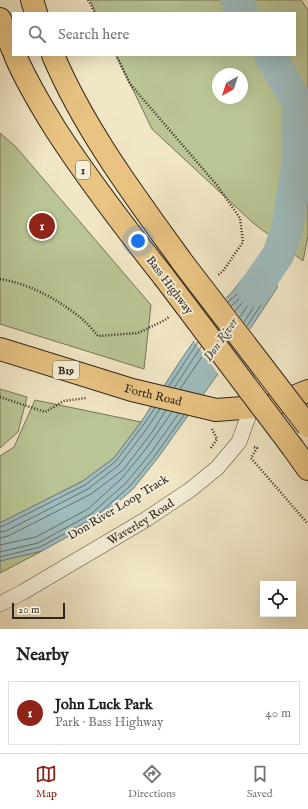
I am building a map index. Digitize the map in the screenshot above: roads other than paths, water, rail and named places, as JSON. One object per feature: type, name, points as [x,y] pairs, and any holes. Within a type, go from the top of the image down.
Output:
[{"type":"main road","points":[[32,0],[36,12]]},
{"type":"main road","points":[[0,19],[12,48]]},
{"type":"main road","name":"Bass Highway","points":[[15,56],[39,104],[70,152],[108,206],[164,277],[308,468]]},
{"type":"main road","name":"Bass Highway","points":[[53,56],[76,102],[130,190],[183,263],[308,426]]},
{"type":"main road","name":"Forth Road","points":[[0,349],[132,390],[213,418],[246,408],[271,406],[308,391]]},
{"type":"street","name":"Waverley Road","points":[[0,604],[145,520],[190,490],[217,468],[239,442],[248,417],[246,408]]},
{"type":"water","points":[[278,255],[277,288],[248,332],[157,459],[133,489],[96,521],[42,551],[0,561],[0,523],[83,481],[114,458],[141,422],[180,361],[219,305],[232,292],[254,264]]},
{"type":"waterway","name":"Don River","points":[[237,0],[243,12]]},
{"type":"waterway","name":"Don River","points":[[253,291],[278,255],[287,230],[298,160],[297,102],[271,56]]},
{"type":"place","name":"John Luck Park","points":[[42,226]]}]
